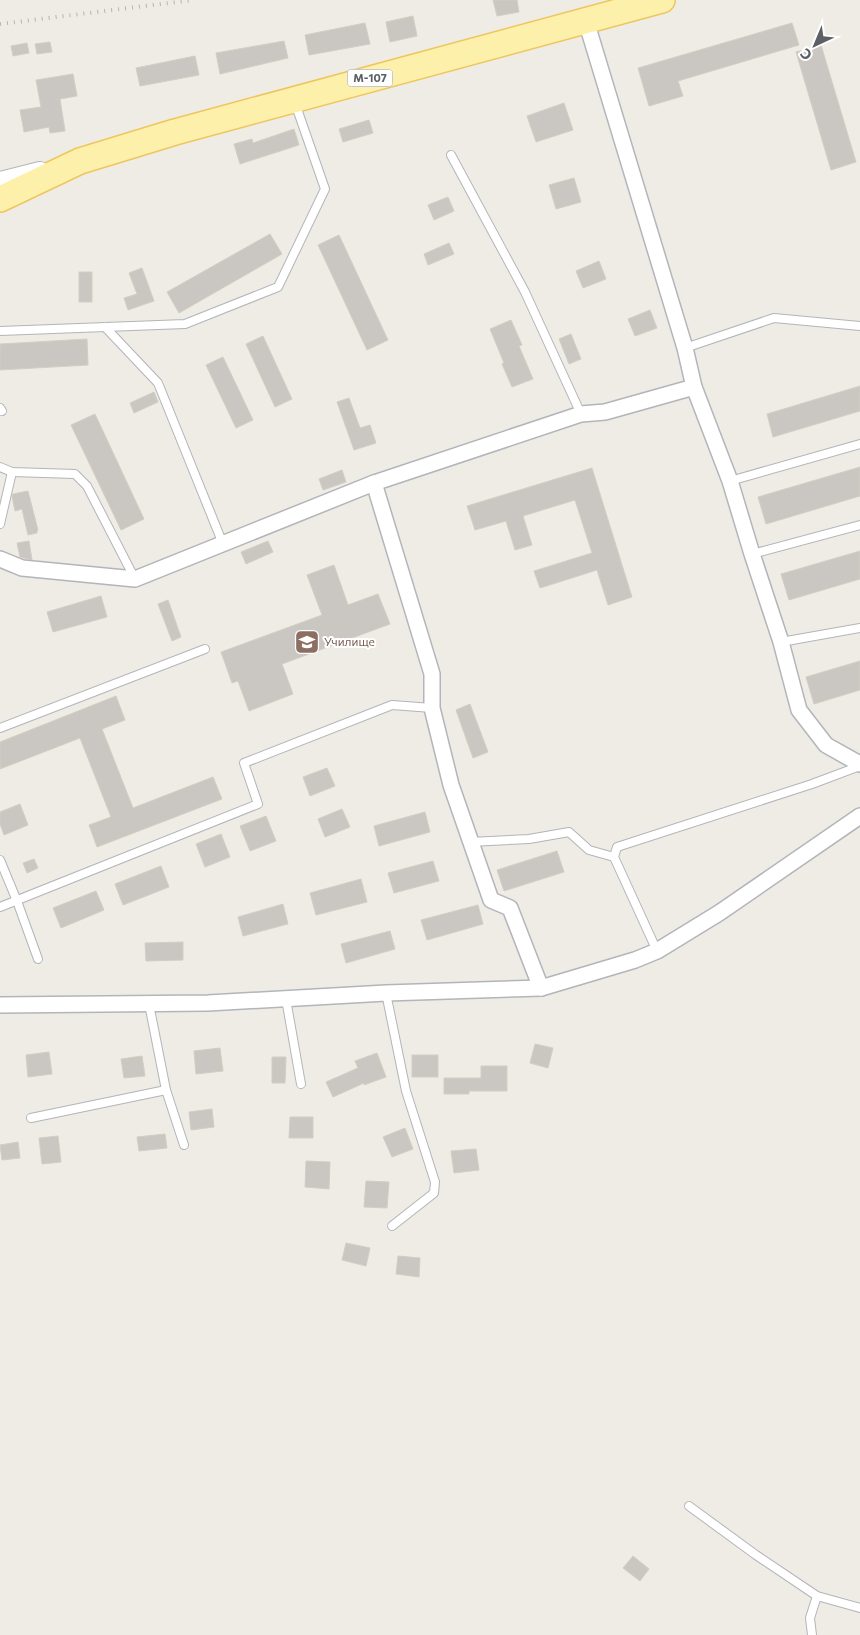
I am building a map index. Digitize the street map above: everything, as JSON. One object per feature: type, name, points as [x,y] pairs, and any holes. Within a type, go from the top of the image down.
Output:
[{"type":"main road","name":"М-107","points":[[0,199],[80,161],[175,132],[662,0]]},
{"type":"street","points":[[586,21],[685,348],[694,387],[730,481],[752,554],[782,642],[799,710],[826,745],[860,765]]},
{"type":"street","points":[[0,182],[80,161]]},
{"type":"street","points":[[0,559],[22,568],[135,579],[374,483],[581,414],[605,412],[694,387]]},
{"type":"street","points":[[374,483],[432,674],[432,708],[451,785],[491,900],[510,908],[541,988]]},
{"type":"street","points":[[0,1005],[208,1003],[386,993],[541,988],[635,960],[657,951],[720,913],[860,816]]},
{"type":"lane","points":[[0,331],[186,324],[278,287],[325,189],[294,99]]},
{"type":"lane","points":[[451,155],[525,292],[581,414]]},
{"type":"lane","points":[[685,348],[774,318],[860,326]]},
{"type":"lane","points":[[105,327],[158,383],[224,544]]},
{"type":"lane","points":[[730,481],[860,444]]},
{"type":"lane","points":[[0,468],[12,472],[75,474],[87,486],[135,579]]},
{"type":"lane","points":[[0,524],[12,472]]},
{"type":"lane","points":[[752,554],[860,525]]},
{"type":"lane","points":[[782,642],[860,628]]},
{"type":"lane","points":[[0,728],[205,649]]},
{"type":"lane","points":[[0,907],[258,804],[244,762],[392,705],[432,708]]},
{"type":"lane","points":[[657,951],[614,857],[616,847],[812,784],[860,765]]},
{"type":"lane","points":[[470,842],[529,839],[569,832],[589,850],[614,857]]},
{"type":"lane","points":[[0,860],[38,958]]},
{"type":"lane","points":[[386,993],[406,1091],[436,1182],[434,1193],[392,1226]]},
{"type":"lane","points":[[286,999],[300,1084]]},
{"type":"lane","points":[[149,1004],[166,1090],[184,1145]]},
{"type":"lane","points":[[31,1118],[166,1090]]},
{"type":"lane","points":[[688,1506],[816,1596],[860,1608]]},
{"type":"lane","points":[[812,1635],[810,1618],[816,1596]]},
{"type":"building","points":[[493,0],[517,0],[519,12],[497,16]]},
{"type":"building","points":[[413,16],[417,36],[390,42],[386,22]]},
{"type":"building","points":[[365,23],[370,44],[309,55],[305,35]]},
{"type":"building","points":[[792,23],[799,45],[678,81],[683,96],[649,106],[638,68]]},
{"type":"building","points":[[284,41],[288,58],[220,74],[216,53]]},
{"type":"building","points":[[50,42],[52,52],[37,54],[35,44]]},
{"type":"building","points":[[27,43],[29,53],[13,56],[11,46]]},
{"type":"building","points":[[821,45],[856,162],[831,170],[796,52]]},
{"type":"building","points":[[195,56],[199,75],[140,86],[136,68]]},
{"type":"building","points":[[73,74],[77,96],[60,99],[65,131],[50,133],[49,127],[24,132],[20,110],[41,107],[36,80]]},
{"type":"building","points":[[564,103],[573,130],[536,142],[527,116]]},
{"type":"building","points":[[369,120],[373,133],[343,142],[339,129]]},
{"type":"building","points":[[294,129],[299,145],[240,164],[234,144],[252,139],[253,143]]},
{"type":"building","points":[[574,178],[581,202],[556,209],[549,185]]},
{"type":"building","points":[[448,197],[454,211],[434,220],[428,205]]},
{"type":"building","points":[[270,234],[282,254],[179,313],[167,292]]},
{"type":"building","points":[[339,235],[388,340],[367,350],[318,245]]},
{"type":"building","points":[[449,243],[454,254],[428,265],[424,254]]},
{"type":"building","points":[[599,261],[606,279],[583,288],[576,271]]},
{"type":"building","points":[[142,268],[154,301],[128,310],[124,298],[137,294],[129,273]]},
{"type":"building","points":[[79,272],[92,272],[92,302],[79,302]]},
{"type":"building","points":[[650,310],[657,328],[635,336],[628,319]]},
{"type":"building","points":[[511,320],[522,345],[519,346],[533,379],[512,387],[490,329]]},
{"type":"building","points":[[571,334],[581,359],[569,364],[559,339]]},
{"type":"building","points":[[263,336],[292,399],[275,407],[246,344]]},
{"type":"building","points":[[87,339],[88,365],[0,370],[0,344]]},
{"type":"building","points":[[223,357],[253,420],[236,428],[206,365]]},
{"type":"building","points":[[860,386],[860,411],[773,437],[767,414]]},
{"type":"building","points":[[154,392],[158,402],[134,413],[130,403]]},
{"type":"building","points":[[349,398],[360,428],[370,425],[376,443],[354,450],[337,402]]},
{"type":"building","points":[[95,414],[144,519],[121,530],[71,425]]},
{"type":"building","points":[[860,467],[860,496],[766,524],[758,497]]},
{"type":"building","points":[[592,468],[632,597],[608,605],[597,570],[540,588],[534,571],[592,553],[575,500],[523,516],[532,545],[515,550],[506,521],[475,530],[467,506]]},
{"type":"building","points":[[342,470],[346,482],[323,490],[319,479]]},
{"type":"building","points":[[28,491],[38,530],[37,533],[28,535],[22,509],[15,511],[12,496],[13,494]]},
{"type":"building","points":[[29,541],[32,560],[20,557],[17,543]]},
{"type":"building","points":[[268,541],[273,552],[246,564],[241,552]]},
{"type":"building","points":[[860,551],[860,579],[789,600],[781,574]]},
{"type":"building","points":[[334,565],[348,605],[378,594],[390,624],[282,664],[293,694],[249,711],[238,681],[232,683],[221,652],[322,615],[307,575]]},
{"type":"building","points":[[101,596],[107,617],[53,632],[47,612]]},
{"type":"building","points":[[168,600],[181,637],[172,641],[158,604]]},
{"type":"building","points":[[860,661],[860,690],[814,704],[806,677]]},
{"type":"building","points":[[116,696],[125,720],[102,729],[133,808],[213,777],[222,799],[97,847],[89,825],[111,817],[80,738],[0,769],[0,742]]},
{"type":"building","points":[[470,704],[488,752],[473,758],[456,710]]},
{"type":"building","points":[[327,768],[335,786],[310,796],[303,777]]},
{"type":"building","points":[[20,804],[28,825],[4,835],[0,824],[0,812]]},
{"type":"building","points":[[342,809],[350,827],[325,837],[318,819]]},
{"type":"building","points":[[425,812],[430,832],[379,846],[374,826]]},
{"type":"building","points":[[266,816],[276,841],[250,851],[240,826]]},
{"type":"building","points":[[221,834],[230,857],[205,867],[196,844]]},
{"type":"building","points":[[557,851],[564,872],[504,891],[497,870]]},
{"type":"building","points":[[34,859],[38,868],[27,873],[23,863]]},
{"type":"building","points":[[433,861],[439,881],[394,893],[388,873]]},
{"type":"building","points":[[161,866],[169,887],[123,905],[115,884]]},
{"type":"building","points":[[361,879],[367,902],[316,915],[310,893]]},
{"type":"building","points":[[96,891],[104,910],[61,928],[53,908]]},
{"type":"building","points":[[283,904],[288,924],[243,936],[238,917]]},
{"type":"building","points":[[478,905],[483,924],[427,940],[421,920]]},
{"type":"building","points":[[390,931],[395,949],[346,963],[341,944]]},
{"type":"building","points":[[183,942],[183,960],[146,961],[145,943]]},
{"type":"building","points":[[535,1044],[553,1048],[548,1068],[530,1063]]},
{"type":"building","points":[[220,1048],[223,1071],[196,1074],[194,1051]]},
{"type":"building","points":[[49,1052],[52,1074],[28,1077],[26,1055]]},
{"type":"building","points":[[377,1053],[386,1077],[364,1085],[364,1083],[333,1097],[326,1082],[358,1068],[355,1061]]},
{"type":"building","points":[[412,1055],[438,1055],[438,1077],[412,1077]]},
{"type":"building","points":[[142,1056],[145,1076],[124,1078],[121,1059]]},
{"type":"building","points":[[272,1057],[286,1057],[285,1083],[272,1083]]},
{"type":"building","points":[[481,1066],[507,1066],[507,1091],[469,1091],[469,1094],[444,1094],[444,1078],[481,1078]]},
{"type":"building","points":[[212,1109],[214,1127],[191,1130],[189,1112]]},
{"type":"building","points":[[290,1117],[313,1117],[313,1138],[289,1138]]},
{"type":"building","points":[[405,1128],[413,1149],[392,1157],[383,1137]]},
{"type":"building","points":[[165,1134],[167,1148],[139,1151],[137,1137]]},
{"type":"building","points":[[58,1136],[61,1162],[42,1164],[39,1138]]},
{"type":"building","points":[[18,1142],[20,1158],[2,1160],[0,1145]]},
{"type":"building","points":[[476,1149],[479,1170],[454,1173],[451,1151]]},
{"type":"building","points":[[306,1161],[330,1162],[329,1189],[305,1187]]},
{"type":"building","points":[[366,1181],[389,1182],[387,1208],[364,1207]]},
{"type":"building","points":[[346,1243],[370,1248],[366,1266],[342,1260]]},
{"type":"building","points":[[398,1256],[420,1258],[419,1277],[396,1274]]},
{"type":"building","points":[[633,1556],[649,1569],[640,1581],[623,1568]]},
{"type":"railway","points":[[0,24],[193,0]]},
{"type":"place","name":"Училище","points":[[307,642]]}]
